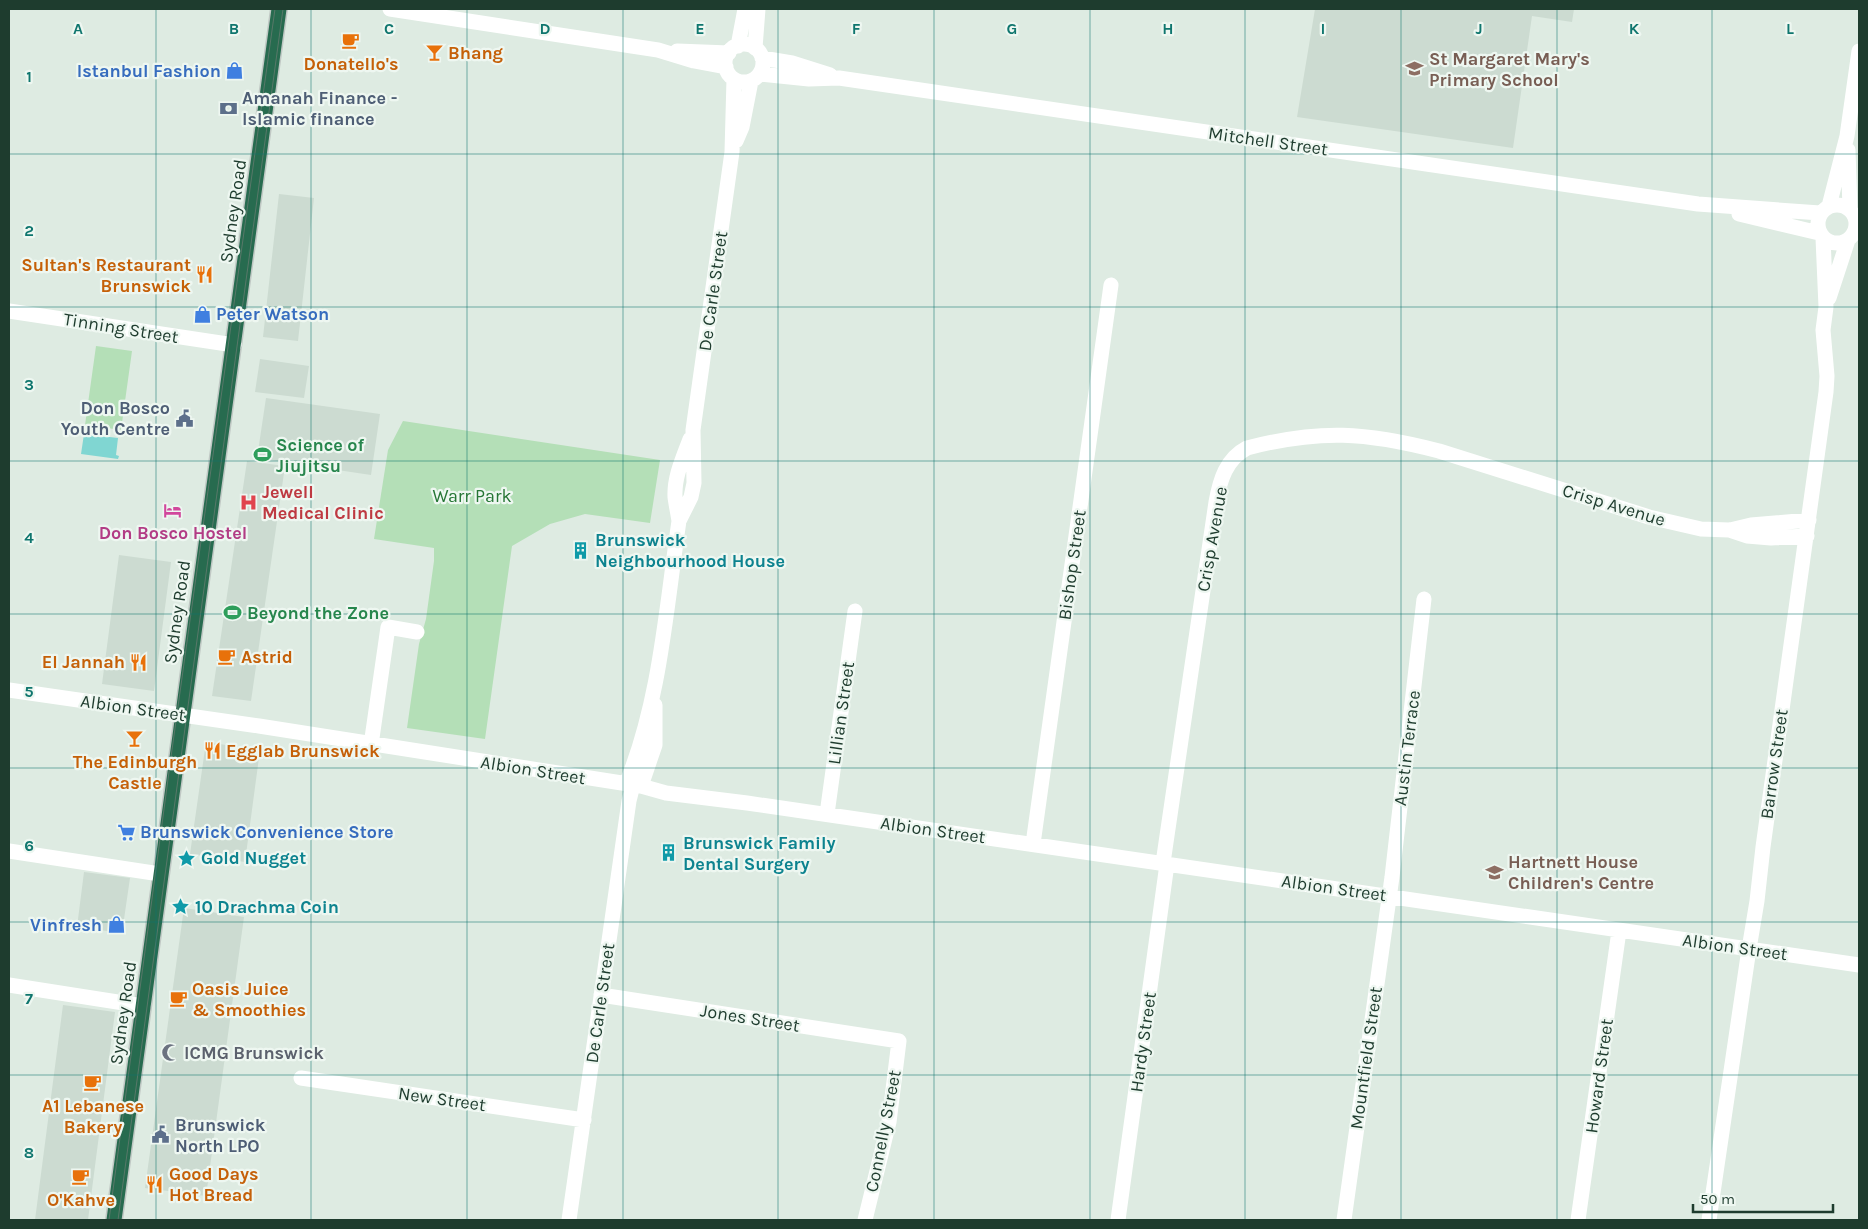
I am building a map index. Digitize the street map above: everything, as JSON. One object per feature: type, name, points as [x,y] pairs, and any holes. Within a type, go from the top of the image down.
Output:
[{"type":"highway","name":"Sydney Road","points":[[114,1220],[279,9]]},
{"type":"street","points":[[390,9],[658,50],[694,61],[731,61],[749,46],[758,53],[763,63],[756,77],[739,82],[731,61]]},
{"type":"street","name":"De Carle Street","points":[[569,1220],[629,801],[633,785],[655,744],[655,686],[679,521],[694,483],[693,430],[732,152],[731,61],[745,9]]},
{"type":"street","points":[[758,9],[758,53]]},
{"type":"street","points":[[1847,136],[1856,226],[1853,238],[1838,244],[1827,241],[1821,235],[1817,223],[1825,210],[1847,136],[1859,51]]},
{"type":"street","name":"Mitchell Street","points":[[758,53],[839,78],[1698,204],[1825,210]]},
{"type":"street","name":"De Carle Street","points":[[732,152],[742,127],[756,77]]},
{"type":"street","name":"Mitchell Street","points":[[756,77],[839,78]]},
{"type":"street","name":"Mitchell Street","points":[[1698,204],[1821,235]]},
{"type":"street","points":[[1825,210],[1840,205],[1854,213]]},
{"type":"street","name":"Barrow Street","points":[[1709,1220],[1748,949],[1753,930],[1774,761],[1826,392],[1827,376],[1823,330],[1826,307],[1821,235]]},
{"type":"street","name":"Barrow Street","points":[[1826,307],[1853,238]]},
{"type":"street","name":"Bishop Street","points":[[1033,844],[1111,286]]},
{"type":"street","name":"Tinning Street","points":[[9,311],[234,345]]},
{"type":"street","name":"Crisp Avenue","points":[[1165,864],[1220,481],[1227,466],[1238,453],[1246,448],[1307,435],[1347,434],[1375,437],[1405,442],[1439,451],[1649,517],[1701,529],[1729,530],[1752,525],[1809,520]]},
{"type":"street","name":"Crisp Avenue","points":[[1729,530],[1746,536],[1807,536]]},
{"type":"street","name":"Austin Terrace","points":[[1388,896],[1424,599]]},
{"type":"street","name":"Lillian Street","points":[[827,814],[855,611]]},
{"type":"street","points":[[371,745],[388,627],[418,632]]},
{"type":"street","name":"Albion Street","points":[[9,690],[633,785],[666,793],[827,814],[1859,965]]},
{"type":"street","points":[[9,852],[160,874]]},
{"type":"street","name":"Hardy Street","points":[[1118,1220],[1165,864]]},
{"type":"street","name":"Mountfield Street","points":[[1344,1220],[1388,896]]},
{"type":"street","name":"Howard Street","points":[[1578,1220],[1619,931]]},
{"type":"street","points":[[9,986],[143,1006]]},
{"type":"street","name":"Jones Street","points":[[601,996],[899,1041]]},
{"type":"street","name":"Connelly Street","points":[[864,1220],[886,1135],[899,1041]]},
{"type":"street","name":"New Street","points":[[301,1078],[584,1120]]},
{"type":"shaded area","name":"St Margaret Mary's Primary School","points":[[1315,9],[1574,9],[1572,22],[1532,16],[1513,148],[1297,117]]},
{"type":"shaded area","points":[[279,194],[314,198],[298,341],[263,337]]},
{"type":"shaded area","points":[[260,359],[309,366],[304,398],[255,392]]},
{"type":"shaded area","points":[[266,398],[380,414],[371,475],[257,458]]},
{"type":"shaded area","points":[[247,461],[285,466],[251,701],[212,696]]},
{"type":"shaded area","points":[[119,555],[171,562],[154,691],[102,684]]},
{"type":"shaded area","points":[[206,742],[260,750],[245,862],[190,854]]},
{"type":"shaded area","points":[[84,872],[130,878],[122,933],[77,927]]},
{"type":"shaded area","points":[[184,908],[244,917],[206,1196],[145,1188]]},
{"type":"shaded area","points":[[63,1005],[115,1012],[88,1220],[35,1220]]},
{"type":"green space","points":[[96,346],[132,351],[121,430],[85,425]]},
{"type":"green space","name":"Warr Park","points":[[403,421],[660,460],[650,523],[585,514],[550,524],[512,546],[485,739],[407,728],[419,644],[426,619],[434,548],[374,539],[388,450]]},
{"type":"water","points":[[84,434],[118,438],[116,455],[119,456],[118,459],[81,454]]},
{"type":"tram line","points":[[109,1220],[275,9]]},
{"type":"tram line","points":[[118,1220],[283,9]]},
{"type":"place","name":"Donatello's","points":[[351,41]]},
{"type":"place","name":"Bhang","points":[[434,53]]},
{"type":"place","name":"St Margaret Mary's Primary School","points":[[1415,69]]},
{"type":"place","name":"Istanbul Fashion","points":[[235,71]]},
{"type":"place","name":"Amanah Finance - Islamic finance","points":[[228,108]]},
{"type":"place","name":"Sultan's Restaurant Brunswick","points":[[205,275]]},
{"type":"place","name":"Peter Watson","points":[[202,314]]},
{"type":"place","name":"Don Bosco Youth Centre","points":[[184,418]]},
{"type":"place","name":"Science of Jiujitsu","points":[[262,455]]},
{"type":"place","name":"Jewell Medical Clinic","points":[[248,502]]},
{"type":"place","name":"Don Bosco Hostel","points":[[173,510]]},
{"type":"place","name":"Brunswick Neighbourhood House","points":[[581,550]]},
{"type":"place","name":"Beyond the Zone","points":[[233,613]]},
{"type":"place","name":"Astrid","points":[[227,657]]},
{"type":"place","name":"El Jannah","points":[[139,662]]},
{"type":"place","name":"The Edinburgh Castle","points":[[135,739]]},
{"type":"place","name":"Egglab Brunswick","points":[[212,751]]},
{"type":"place","name":"Brunswick Convenience Store","points":[[126,832]]},
{"type":"place","name":"Brunswick Family Dental Surgery","points":[[669,853]]},
{"type":"place","name":"Gold Nugget","points":[[187,858]]},
{"type":"place","name":"Hartnett House Children's Centre","points":[[1494,872]]},
{"type":"place","name":"10 Drachma Coin","points":[[181,907]]},
{"type":"place","name":"Vinfresh","points":[[116,925]]},
{"type":"place","name":"Oasis Juice & Smoothies","points":[[178,999]]},
{"type":"place","name":"ICMG Brunswick","points":[[170,1053]]},
{"type":"place","name":"A1 Lebanese Bakery","points":[[93,1083]]},
{"type":"place","name":"Brunswick North LPO","points":[[161,1135]]},
{"type":"place","name":"O'Kahve","points":[[81,1177]]},
{"type":"place","name":"Good Days Hot Bread","points":[[155,1184]]}]
